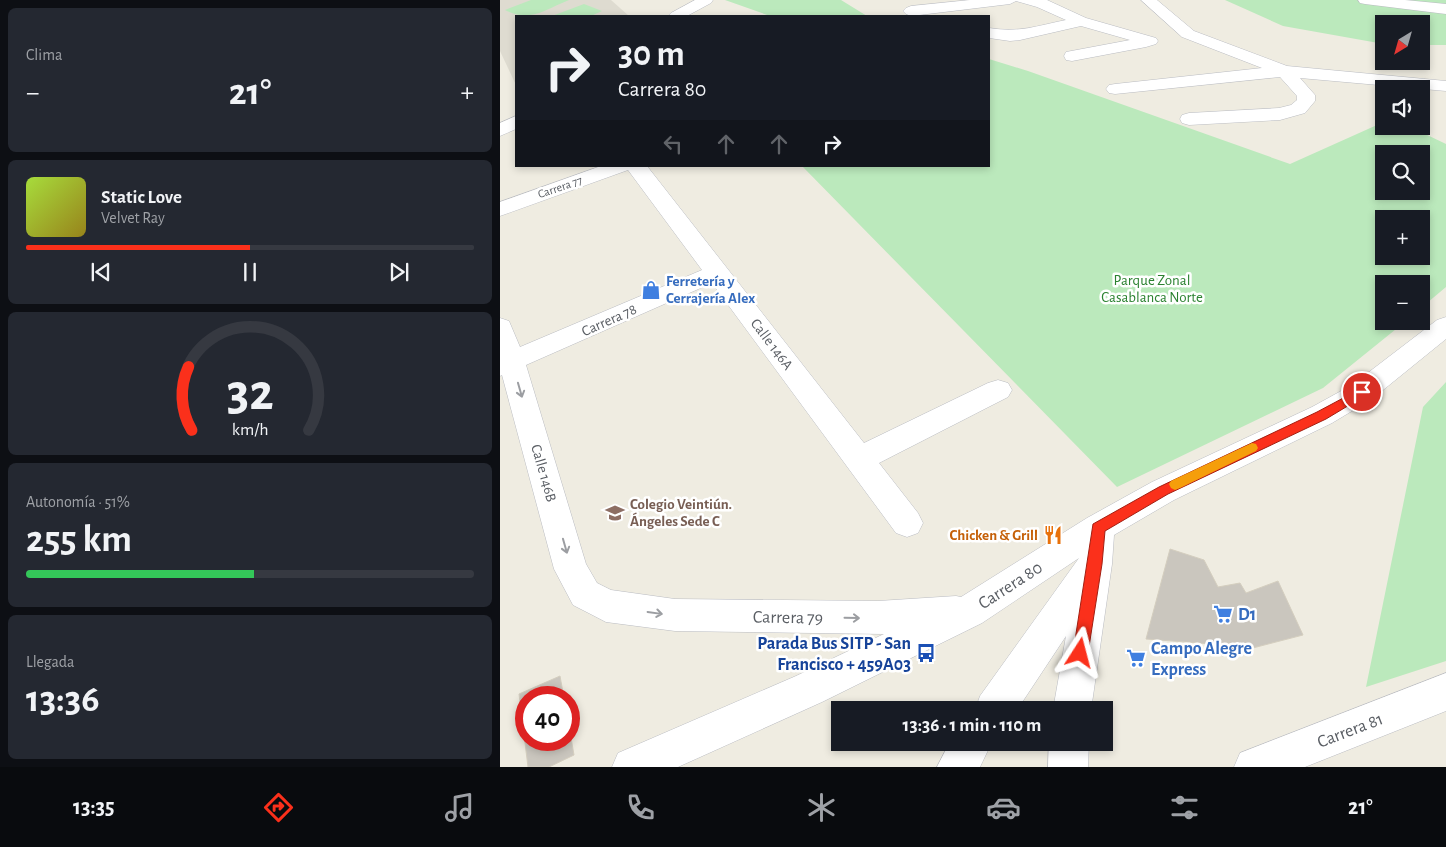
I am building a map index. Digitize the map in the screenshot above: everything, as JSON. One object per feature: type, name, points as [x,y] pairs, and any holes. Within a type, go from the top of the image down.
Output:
[{"type":"street","points":[[678,15],[706,0]]},
{"type":"street","points":[[911,11],[1010,0]]},
{"type":"street","points":[[1023,0],[1055,8],[1081,21],[1150,41]]},
{"type":"street","points":[[1148,0],[1188,34],[1284,71],[1306,95],[1306,101],[1298,109],[1280,114],[1189,119]]},
{"type":"street","points":[[1365,0],[1446,9]]},
{"type":"street","points":[[990,33],[1010,36],[1081,21]]},
{"type":"street","points":[[1072,56],[1188,34]]},
{"type":"street","points":[[1115,89],[1284,71],[1446,86]]},
{"type":"street","points":[[500,130],[515,122]]},
{"type":"street","name":"Carrera 77","points":[[500,208],[618,167]]},
{"type":"street","name":"Calle 146A","points":[[637,167],[907,523]]},
{"type":"street","name":"Carrera 78","points":[[506,364],[717,272]]},
{"type":"street","name":"Carrera 80","points":[[632,767],[809,689],[970,611],[1098,528],[1163,490],[1322,416],[1362,392],[1446,326]]},
{"type":"street","name":"Calle 146B","points":[[500,327],[506,364],[571,569],[585,594],[606,606]]},
{"type":"street","points":[[859,459],[998,390]]},
{"type":"street","points":[[1073,701],[1095,564],[1098,528]]},
{"type":"street","points":[[1000,701],[1095,564]]},
{"type":"street","name":"Carrera 79","points":[[606,606],[675,615],[781,617],[878,618],[970,611]]},
{"type":"street","name":"Carrera 81","points":[[1254,767],[1446,692]]},
{"type":"street","points":[[957,767],[967,751]]},
{"type":"street","points":[[1068,767],[1069,751]]},
{"type":"shaded area","points":[[500,0],[611,0],[628,15],[515,15],[515,83],[500,51]]},
{"type":"green space","points":[[531,0],[569,0],[537,14],[514,14],[505,10]]},
{"type":"green space","points":[[725,0],[841,0],[865,15],[767,15]]},
{"type":"green space","points":[[1225,0],[1446,0],[1446,45],[1430,45],[1430,15],[1375,15],[1375,42],[1283,26]]},
{"type":"green space","points":[[584,4],[602,11],[593,15],[555,15]]},
{"type":"green space","name":"Parque Zonal Casablanca Norte","points":[[990,59],[1290,164],[1375,126],[1375,135],[1427,135],[1446,144],[1446,287],[1430,300],[1430,275],[1375,275],[1375,330],[1395,330],[1323,388],[1117,487],[803,167],[990,167]]},
{"type":"green space","points":[[1446,382],[1446,661],[1366,687],[1423,407]]},
{"type":"building","name":"D1","points":[[1170,549],[1204,560],[1218,587],[1240,583],[1246,593],[1278,581],[1303,635],[1222,656],[1212,644],[1146,639]]},
{"type":"building","points":[[560,676],[562,686],[537,686]]},
{"type":"building","points":[[526,751],[573,751],[574,755],[549,767],[528,767]]},
{"type":"slow traffic","points":[[1175,484],[1252,448]]},
{"type":"place","name":"Ferretería y Cerrajería Alex","points":[[651,290]]},
{"type":"place","name":"Colegio Veintiún. Ángeles Sede C","points":[[615,513]]},
{"type":"place","name":"Chicken & Grill","points":[[1053,535]]},
{"type":"place","name":"D1","points":[[1223,614]]},
{"type":"place","name":"Parada Bus SITP - San Francisco + 459A03","points":[[926,653]]},
{"type":"place","name":"Campo Alegre Express","points":[[1136,658]]},
{"type":"route","points":[[1080,653],[1095,564],[1098,528],[1163,490],[1322,416],[1362,392]]}]
